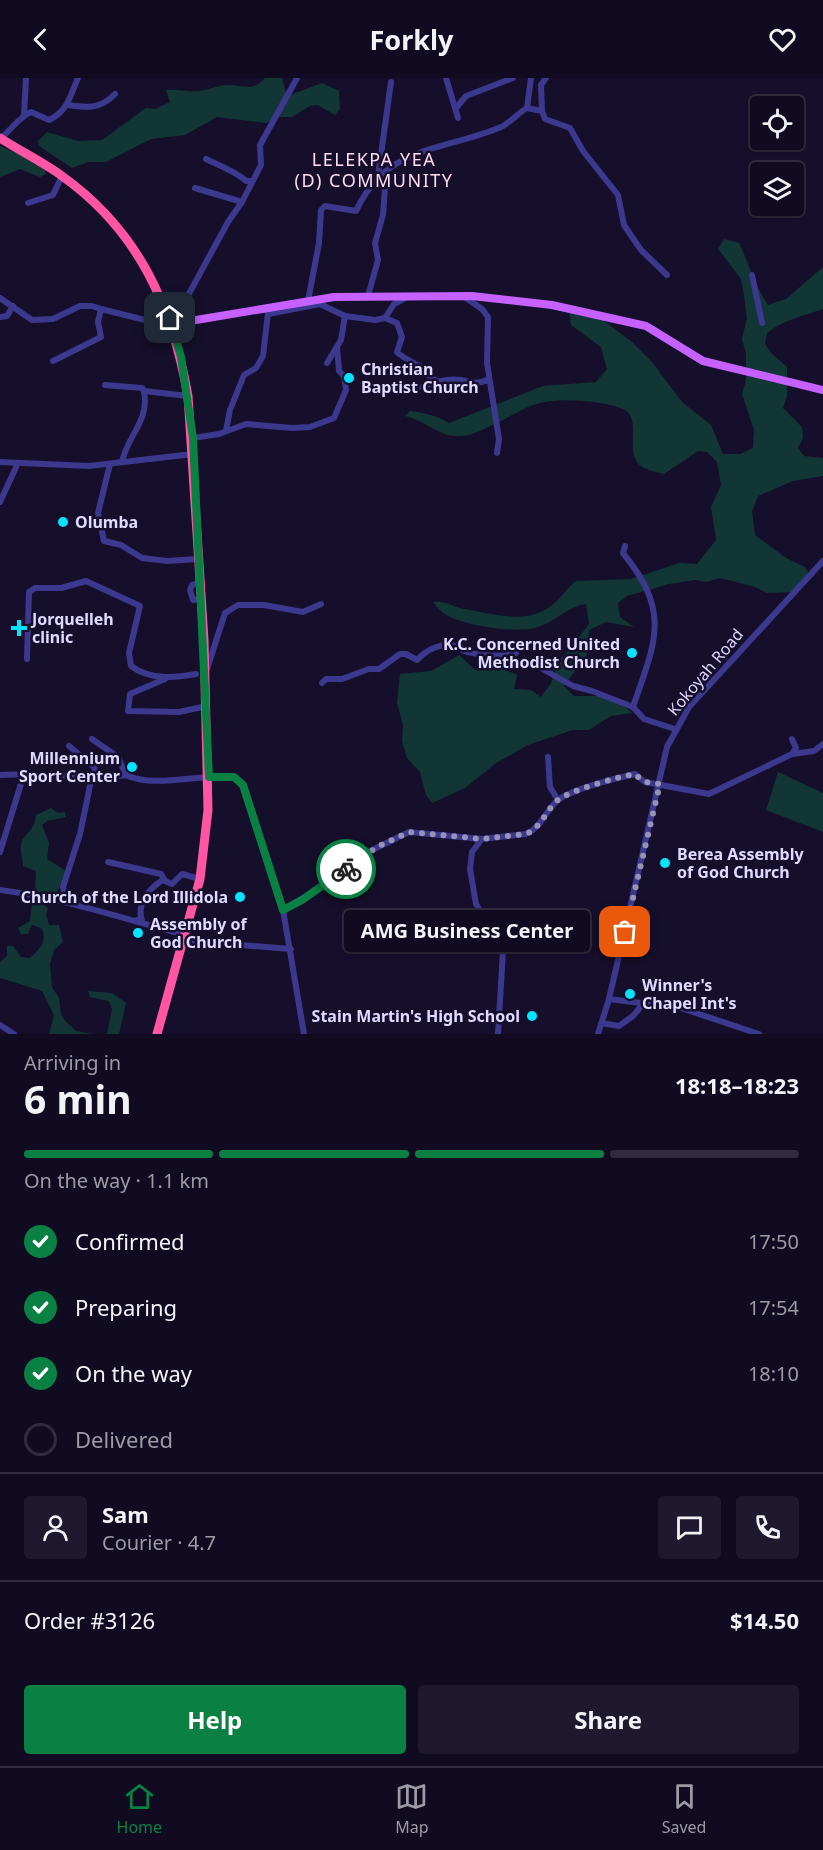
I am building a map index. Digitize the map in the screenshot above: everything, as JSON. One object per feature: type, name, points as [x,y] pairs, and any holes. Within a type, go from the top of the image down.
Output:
[{"type":"highway","points":[[0,138],[62,176],[110,218],[131,246],[156,285],[170,318],[188,396],[193,438],[206,675],[208,810],[200,879],[157,1034]]},
{"type":"main road","points":[[174,329],[190,321],[268,312],[308,301],[344,296],[462,296],[552,305],[621,319],[646,326],[703,361],[823,390]]},
{"type":"street","points":[[24,115],[26,78]]},
{"type":"street","points":[[0,138],[24,115],[31,112],[49,120],[68,105],[78,78]]},
{"type":"street","points":[[0,298],[32,320],[60,317],[80,306],[92,306],[149,321],[170,318],[179,312],[205,261],[242,202],[261,165],[260,145],[297,78]]},
{"type":"street","points":[[446,78],[447,89],[458,118]]},
{"type":"street","points":[[456,108],[466,96],[513,78]]},
{"type":"street","points":[[527,108],[531,78]]},
{"type":"street","points":[[546,78],[541,85],[542,111],[545,119],[570,128],[574,132],[583,151],[618,195],[624,225],[641,250],[667,275]]},
{"type":"street","points":[[368,296],[378,260],[375,243],[383,215],[385,188],[378,176],[391,82]]},
{"type":"street","points":[[68,105],[92,108],[106,103],[115,94]]},
{"type":"street","points":[[308,301],[319,243],[321,210],[325,206],[356,211],[369,186],[378,176],[418,151],[459,142],[500,127],[527,108],[542,111]]},
{"type":"street","points":[[206,159],[228,172],[240,174],[246,181],[253,180]]},
{"type":"street","points":[[28,203],[53,195],[62,176]]},
{"type":"street","points":[[195,188],[242,202]]},
{"type":"street","points":[[753,275],[762,323]]},
{"type":"street","points":[[385,318],[394,304],[411,295]]},
{"type":"street","points":[[462,296],[482,309],[488,317],[489,379],[499,439],[497,453]]},
{"type":"street","points":[[226,431],[230,410],[244,375],[256,368],[263,356],[268,312],[320,304],[345,316],[375,320],[385,318],[397,323],[402,337],[398,352],[415,365],[423,367],[430,377],[437,381]]},
{"type":"street","points":[[0,317],[7,316],[13,306]]},
{"type":"street","points":[[53,361],[101,338],[98,322],[100,309]]},
{"type":"street","points":[[327,363],[344,332],[345,316]]},
{"type":"street","points":[[193,438],[246,424],[292,428],[310,426],[334,418],[346,390],[344,376],[339,371],[337,347]]},
{"type":"street","points":[[422,387],[437,381],[461,380],[469,384],[489,379]]},
{"type":"street","points":[[105,385],[142,388],[144,392],[144,416],[140,427],[129,441],[122,462]]},
{"type":"street","points":[[144,392],[188,396]]},
{"type":"street","points":[[0,462],[110,464],[193,454]]},
{"type":"street","points":[[0,502],[18,463]]},
{"type":"street","points":[[110,464],[100,495],[98,513],[98,524],[104,541],[121,545],[142,558],[167,561],[198,559]]},
{"type":"street","points":[[625,546],[623,553],[649,596],[656,623],[649,659],[633,707]]},
{"type":"street","name":"Kokoyah Road","points":[[598,1034],[609,999],[667,747],[675,729],[689,707],[823,561]]},
{"type":"street","points":[[27,659],[29,592],[35,588],[61,588],[86,581],[140,606],[129,653],[131,666],[147,675],[169,678]]},
{"type":"street","points":[[206,675],[223,619],[231,608],[244,603],[303,612],[321,604]]},
{"type":"street","points":[[322,683],[326,679],[342,679],[369,669],[379,669],[400,654],[406,654],[417,660],[428,650],[447,645],[459,647],[464,651],[497,657],[516,653]]},
{"type":"street","points":[[539,667],[573,686],[633,707],[644,719],[675,729]]},
{"type":"street","points":[[196,674],[169,678],[130,694],[129,711],[179,712],[207,706]]},
{"type":"street","points":[[92,739],[118,757],[126,775]]},
{"type":"street","points":[[792,739],[796,748],[792,754]]},
{"type":"street","points":[[283,910],[328,882],[364,854],[409,832],[482,839],[533,831],[558,801],[571,793],[634,774],[645,782],[710,794],[792,754],[814,751],[823,744]]},
{"type":"street","points":[[69,746],[94,767],[96,774]]},
{"type":"street","points":[[548,758],[550,788],[558,801]]},
{"type":"street","points":[[0,852],[24,774]]},
{"type":"street","points":[[53,900],[67,904],[63,887],[80,834],[91,781],[96,774]]},
{"type":"street","points":[[0,775],[69,777],[96,774],[115,778],[126,775],[134,778],[156,779],[234,777],[243,785],[283,910],[304,1034]]},
{"type":"street","points":[[482,839],[472,852],[470,869],[476,904],[503,951],[498,1034]]},
{"type":"street","points":[[108,862],[161,874],[164,879],[174,884],[182,874],[200,879]]},
{"type":"street","points":[[124,918],[142,921],[141,915],[147,891],[164,879]]},
{"type":"street","points":[[0,890],[53,900],[186,934],[191,941],[291,949]]},
{"type":"street","points":[[609,999],[642,1005],[681,1008],[759,1034]]},
{"type":"street","points":[[601,1023],[619,1026],[633,1016],[642,1005]]},
{"type":"street","points":[[0,1025],[14,1034]]},
{"type":"green space","points":[[265,78],[282,78],[287,96],[322,83],[339,91],[340,109],[335,115],[318,105],[310,106],[292,117],[276,117],[267,123],[217,117],[185,135],[151,139],[106,162],[88,162],[72,168],[39,146],[38,141],[47,132],[78,141],[102,140],[146,108],[155,109],[170,102],[166,90],[199,91],[227,85],[250,87],[257,85]]},
{"type":"green space","points":[[0,146],[42,163],[46,174],[40,177],[20,169],[0,177]]},
{"type":"green space","points":[[724,239],[739,243],[768,305],[786,299],[823,267],[823,309],[773,329],[767,333],[765,344],[771,353],[787,367],[787,396],[783,408],[802,427],[803,438],[798,448],[804,456],[823,458],[823,476],[793,481],[758,496],[752,511],[755,535],[786,558],[805,567],[811,577],[797,592],[767,593],[755,587],[720,578],[706,582],[695,580],[669,584],[627,596],[618,603],[620,617],[634,627],[606,622],[589,630],[587,655],[564,686],[574,696],[612,696],[632,713],[611,716],[589,730],[573,730],[528,745],[496,763],[465,788],[432,803],[426,795],[420,772],[407,758],[402,741],[403,725],[397,703],[400,674],[431,671],[459,655],[475,670],[499,667],[517,675],[514,689],[531,690],[541,697],[551,683],[560,658],[565,655],[589,624],[586,604],[574,607],[541,626],[520,630],[491,628],[462,621],[442,612],[433,602],[500,616],[524,616],[547,609],[576,581],[631,579],[679,563],[697,564],[716,540],[711,507],[721,485],[717,462],[707,452],[698,451],[664,474],[642,467],[636,461],[634,453],[632,420],[629,414],[623,409],[606,404],[574,400],[539,403],[478,432],[462,436],[443,433],[405,416],[410,411],[435,416],[449,423],[543,386],[596,382],[607,369],[601,347],[571,325],[569,310],[595,314],[632,342],[652,362],[682,402],[711,425],[723,454],[740,454],[753,448],[754,430],[742,394],[746,380],[746,354],[742,339],[747,318],[743,288],[741,279],[718,249]]},
{"type":"green space","points":[[778,772],[823,793],[823,832],[766,810]]},
{"type":"green space","points":[[51,808],[58,813],[65,812],[66,817],[47,821],[42,825],[49,843],[47,859],[66,871],[57,893],[48,898],[35,894],[36,871],[23,866],[21,847],[22,841],[34,824],[36,815]]},
{"type":"green space","points":[[32,904],[45,905],[48,909],[46,914],[49,925],[59,925],[63,942],[54,950],[50,964],[52,987],[59,998],[61,1014],[76,1031],[91,1034],[49,1034],[54,1015],[42,991],[0,978],[0,962],[7,956],[7,946],[13,946],[21,957],[30,958],[42,944],[44,937],[41,928],[32,925],[28,934],[21,934],[18,928],[30,921]]},
{"type":"green space","points":[[88,991],[112,993],[126,1003],[119,1034],[107,1034],[112,1009],[109,1001],[90,997]]},
{"type":"way so far","points":[[346,869],[364,854],[409,832],[482,839],[526,834],[533,831],[558,801],[571,793],[634,774],[645,782],[660,784],[625,932]]},
{"type":"place","name":"Christian Baptist Church","points":[[349,378]]},
{"type":"place","name":"Olumba","points":[[63,522]]},
{"type":"place","name":"Jorquelleh clinic","points":[[19,628]]},
{"type":"place","name":"K.C. Concerned United Methodist Church","points":[[632,653]]},
{"type":"place","name":"Millennium Sport Center","points":[[132,767]]},
{"type":"place","name":"Berea Assembly of God Church","points":[[665,863]]},
{"type":"place","name":"Church of the Lord Illidola","points":[[240,897]]},
{"type":"place","name":"AMG Business Center","points":[[625,932]]},
{"type":"place","name":"Assembly of God Church","points":[[138,933]]},
{"type":"place","name":"Winner's Chapel Int's","points":[[630,994]]},
{"type":"place","name":"Stain Martin's High School","points":[[532,1016]]},
{"type":"district","name":"LELEKPA YEA (D) COMMUNITY","points":[[374,170]]},
{"type":"route","points":[[170,318],[181,357],[193,438],[209,777],[221,775],[234,777],[243,785],[283,910],[302,900],[346,869]]}]
